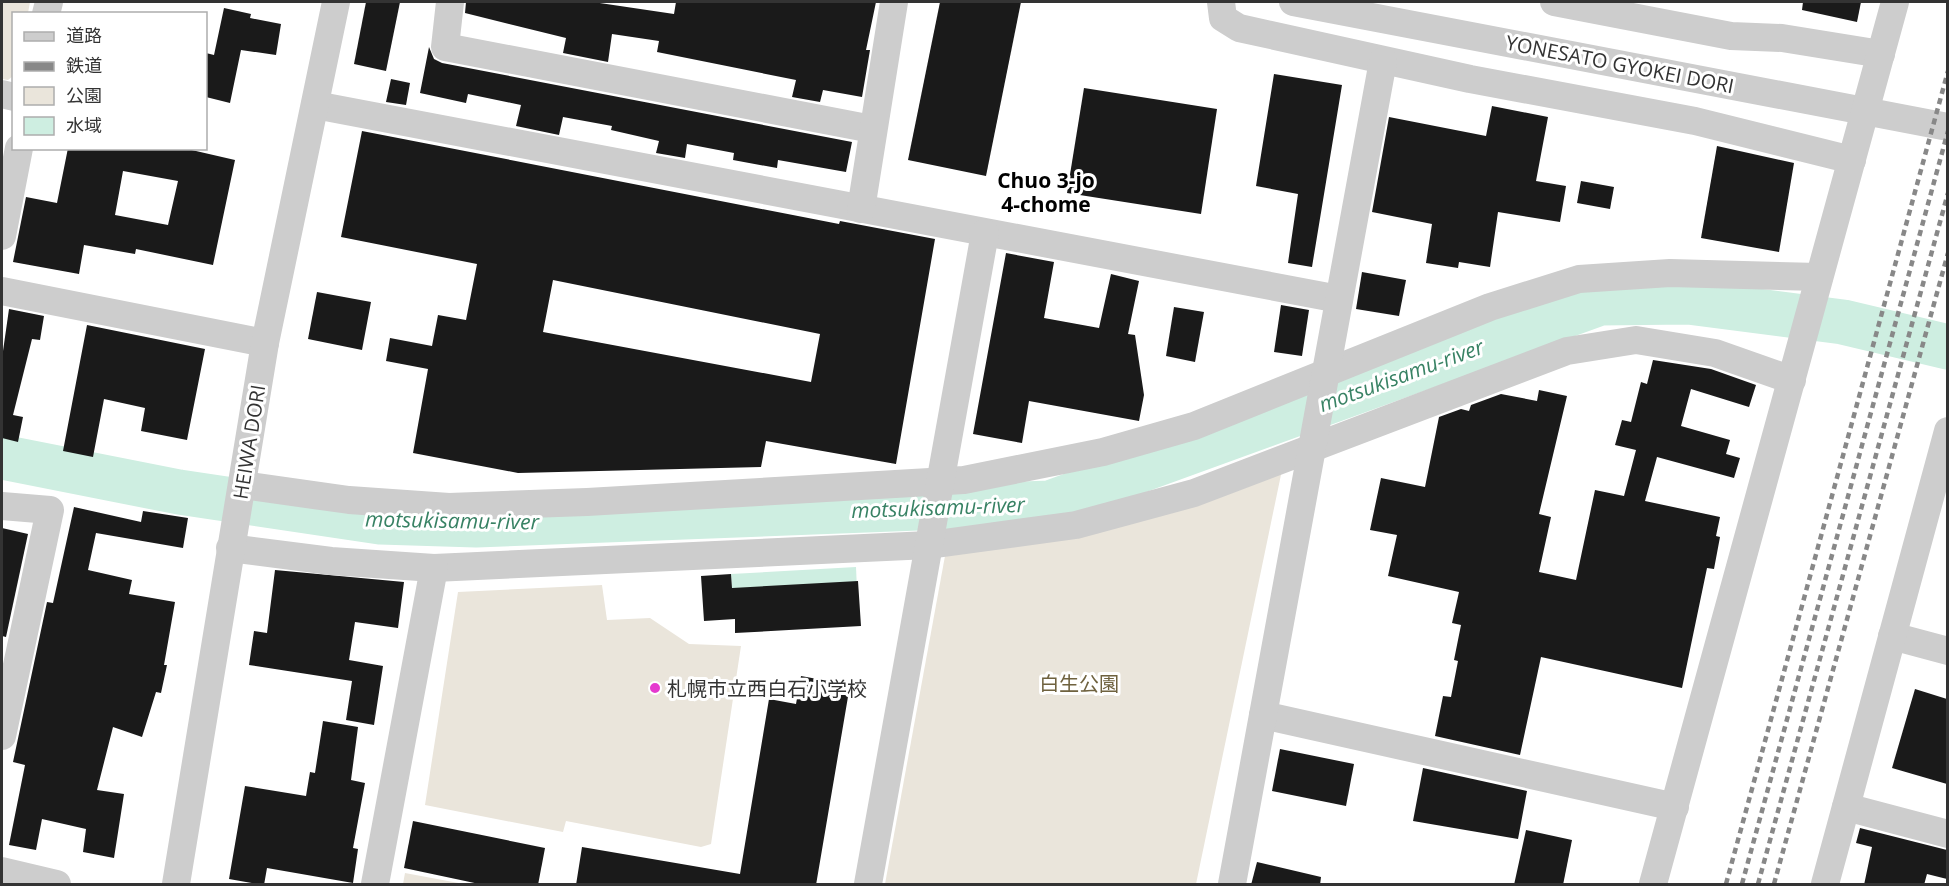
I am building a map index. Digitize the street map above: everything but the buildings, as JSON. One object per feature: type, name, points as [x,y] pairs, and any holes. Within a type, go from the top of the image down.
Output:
[{"type":"street","name":"HEIWA DORI","points":[[176,885],[265,343],[336,2]]},
{"type":"street","points":[[450,2],[445,47],[872,129]]},
{"type":"street","points":[[861,209],[894,2]]},
{"type":"street","points":[[1221,2],[1223,18],[1239,28],[1383,61],[1695,121],[1852,160]]},
{"type":"street","name":"YONESATO GYOKEI DORI","points":[[1293,2],[1947,127]]},
{"type":"street","points":[[1554,2],[1731,36],[1782,38],[1881,54]]},
{"type":"street","points":[[1653,885],[1895,2]]},
{"type":"street","points":[[1232,885],[1383,61]]},
{"type":"street","points":[[315,105],[985,234],[1339,299]]},
{"type":"street","points":[[2,236],[19,150]]},
{"type":"street","points":[[868,885],[985,234]]},
{"type":"street","points":[[241,490],[449,507],[940,488],[964,480],[1103,452],[1171,433],[1323,383],[1490,308],[1579,279],[1670,273],[1819,277]]},
{"type":"street","points":[[2,291],[265,343]]},
{"type":"street","points":[[232,541],[331,561],[434,568],[931,539],[1076,525],[1194,494],[1312,441],[1567,351],[1636,340],[1715,353],[1794,373]]},
{"type":"street","points":[[1826,885],[1947,435]]},
{"type":"street","points":[[2,506],[50,510],[2,736]]},
{"type":"street","points":[[375,885],[434,568]]},
{"type":"street","points":[[1892,636],[1947,651]]},
{"type":"street","points":[[1263,715],[1675,807]]},
{"type":"street","points":[[1846,807],[1947,834]]},
{"type":"street","points":[[2,871],[57,885]]},
{"type":"green space","points":[[2,2],[30,2],[28,12],[12,12],[12,77],[8,80],[2,79]]},
{"type":"green space","name":"白生公園","points":[[1283,465],[1196,884],[885,884],[947,545]]},
{"type":"green space","points":[[602,585],[607,620],[650,618],[689,644],[741,646],[711,844],[701,847],[566,821],[563,832],[425,805],[458,592]]},
{"type":"green space","points":[[405,873],[464,884],[403,884]]},
{"type":"water","points":[[856,567],[858,612],[734,619],[731,574]]},
{"type":"waterway","name":"motsukisamu-river","points":[[2,457],[179,492],[380,522],[476,525],[1050,503],[1600,303],[1688,302],[1843,322],[1948,347]]},
{"type":"railway","points":[[1726,884],[1948,71]]},
{"type":"railway","points":[[1742,884],[1948,131]]},
{"type":"railway","points":[[1758,884],[1948,193]]},
{"type":"railway","points":[[1774,884],[1948,253]]},
{"type":"place","name":"札幌市立西白石小学校","points":[[655,688]]},
{"type":"district","name":"Chuo 3-jo 4-chome","points":[[1046,192]]}]
